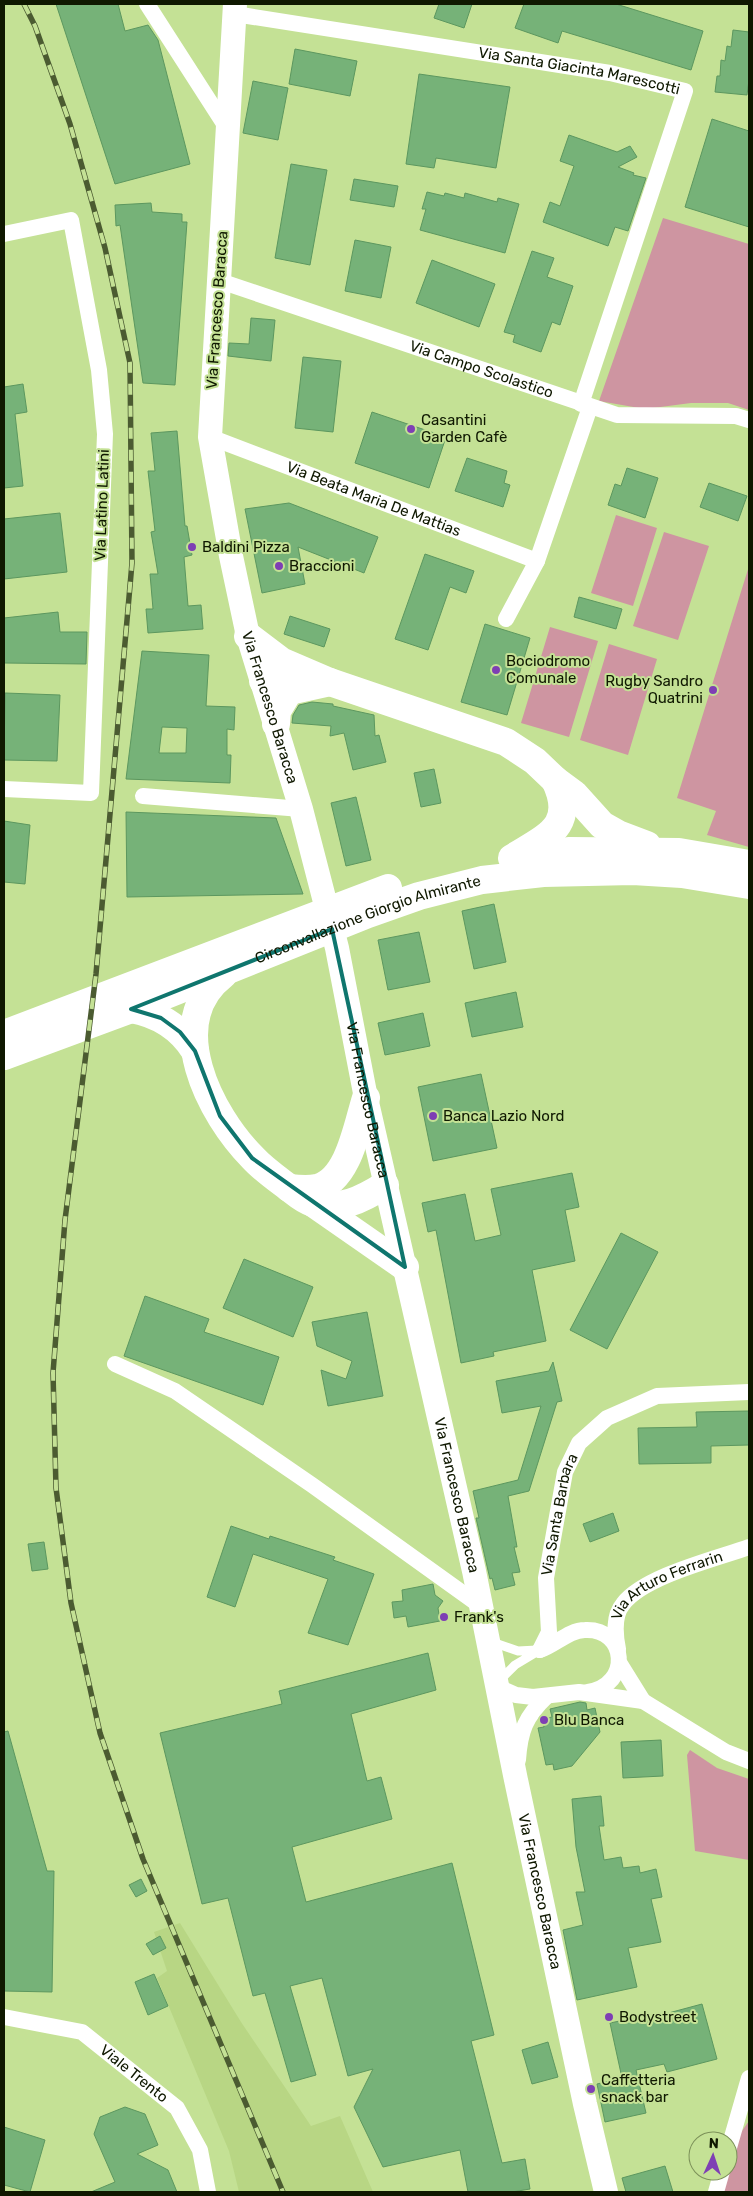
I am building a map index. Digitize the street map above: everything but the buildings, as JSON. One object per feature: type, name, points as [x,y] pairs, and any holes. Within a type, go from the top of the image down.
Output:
[{"type":"highway","points":[[248,636],[268,670],[264,684],[289,691],[330,682]]},
{"type":"highway","points":[[268,670],[330,682],[506,742],[535,761],[555,780],[574,794],[602,825],[618,834],[650,846],[679,852]]},
{"type":"highway","points":[[276,724],[277,710],[289,691]]},
{"type":"highway","points":[[512,858],[557,828],[563,809],[562,799],[555,780]]},
{"type":"highway","name":"Circonvallazione Giorgio Almirante","points":[[4,1034],[352,900],[438,872],[512,858],[570,851],[679,852],[749,864]]},
{"type":"highway","name":"Circonvallazione Giorgio Almirante","points":[[4,1056],[131,1009],[419,896],[482,880],[544,873],[633,872],[682,874],[749,885]]},
{"type":"highway","points":[[195,1052],[194,1020],[201,999],[216,980],[237,966]]},
{"type":"highway","points":[[131,1009],[151,1014],[171,1024],[188,1041],[195,1052],[208,1092],[220,1116],[252,1158],[296,1195],[320,1194],[335,1206],[348,1204],[366,1197],[385,1185]]},
{"type":"highway","points":[[320,1194],[337,1175],[346,1160],[366,1098]]},
{"type":"highway","points":[[320,1194],[405,1267]]},
{"type":"main road","name":"Via Francesco Baracca","points":[[235,9],[210,437],[231,556],[248,636]]},
{"type":"main road","name":"Via Francesco Baracca","points":[[268,670],[276,724],[301,809],[337,948],[366,1098],[482,1607],[496,1686],[585,2104],[606,2192]]},
{"type":"street","points":[[147,4],[228,130]]},
{"type":"street","name":"Via Santa Giacinta Marescotti","points":[[235,9],[610,73],[685,91],[585,406]]},
{"type":"street","name":"Via Latino Latini","points":[[4,234],[71,220],[99,370],[105,434],[91,793],[4,789]]},
{"type":"street","name":"Via Campo Scolastico","points":[[220,281],[585,406],[617,415],[736,416],[749,420]]},
{"type":"street","points":[[506,619],[537,561],[585,406]]},
{"type":"street","name":"Via Beata Maria De Mattias","points":[[210,437],[537,561]]},
{"type":"street","points":[[143,796],[301,809]]},
{"type":"street","points":[[115,1364],[176,1391],[312,1485],[482,1607]]},
{"type":"street","name":"Via Santa Barbara","points":[[540,1650],[549,1632],[546,1578],[564,1472],[579,1443],[607,1418],[657,1396],[749,1392]]},
{"type":"street","name":"Via Arturo Ferrarin","points":[[619,1656],[616,1620],[622,1604],[644,1586],[681,1570],[749,1547]]},
{"type":"street","points":[[540,1650],[556,1644],[578,1631],[586,1630],[603,1634],[619,1656],[643,1701]]},
{"type":"street","points":[[586,1692],[604,1687],[617,1673],[619,1656]]},
{"type":"street","points":[[496,1686],[516,1694],[533,1697],[586,1692],[643,1701],[726,1752],[749,1761]]},
{"type":"street","points":[[516,1780],[521,1732],[530,1715],[547,1696]]},
{"type":"street","name":"Viale Trento","points":[[4,2017],[82,2032],[177,2108],[200,2150],[208,2192]]},
{"type":"street","points":[[734,2131],[749,2078]]},
{"type":"lane","points":[[488,1639],[506,1648],[518,1651],[540,1650]]},
{"type":"lane","points":[[496,1686],[515,1665],[540,1650]]},
{"type":"highlighted area","points":[[332,929],[405,1267],[252,1158],[220,1116],[195,1051],[180,1032],[161,1018],[131,1009]]},
{"type":"shaded area","points":[[663,218],[749,244],[749,410],[728,403],[691,403],[645,409],[599,401]]},
{"type":"shaded area","points":[[616,515],[657,528],[633,606],[591,593]]},
{"type":"shaded area","points":[[664,532],[709,546],[678,640],[633,626]]},
{"type":"shaded area","points":[[749,566],[749,847],[707,835],[716,811],[677,798]]},
{"type":"shaded area","points":[[550,627],[598,641],[569,737],[521,723]]},
{"type":"shaded area","points":[[609,644],[657,659],[628,755],[580,740]]},
{"type":"shaded area","points":[[690,1750],[717,1768],[749,1779],[749,1860],[695,1851],[687,1755]]},
{"type":"shaded area","points":[[180,1923],[241,2022],[311,2126],[340,2116],[373,2192],[239,2192],[229,2151],[157,1978],[167,1971],[154,1932]]},
{"type":"shaded area","points":[[749,2121],[749,2192],[719,2192],[724,2181],[738,2181],[738,2137]]},
{"type":"railway","points":[[24,4],[35,26],[70,124],[105,248],[130,363],[132,563],[96,974],[65,1220],[53,1373],[56,1488],[71,1603],[100,1733],[143,1859],[283,2192]]},
{"type":"place","name":"Casantini Garden Cafè","points":[[411,429]]},
{"type":"place","name":"Baldini Pizza","points":[[192,547]]},
{"type":"place","name":"Braccioni","points":[[279,566]]},
{"type":"place","name":"Bociodromo Comunale","points":[[496,670]]},
{"type":"place","name":"Rugby Sandro Quatrini","points":[[713,690]]},
{"type":"place","name":"Banca Lazio Nord","points":[[433,1116]]},
{"type":"place","name":"Frank's","points":[[444,1617]]},
{"type":"place","name":"Blu Banca","points":[[544,1720]]},
{"type":"place","name":"Bodystreet","points":[[609,2017]]},
{"type":"place","name":"Caffetteria snack bar","points":[[591,2089]]}]
